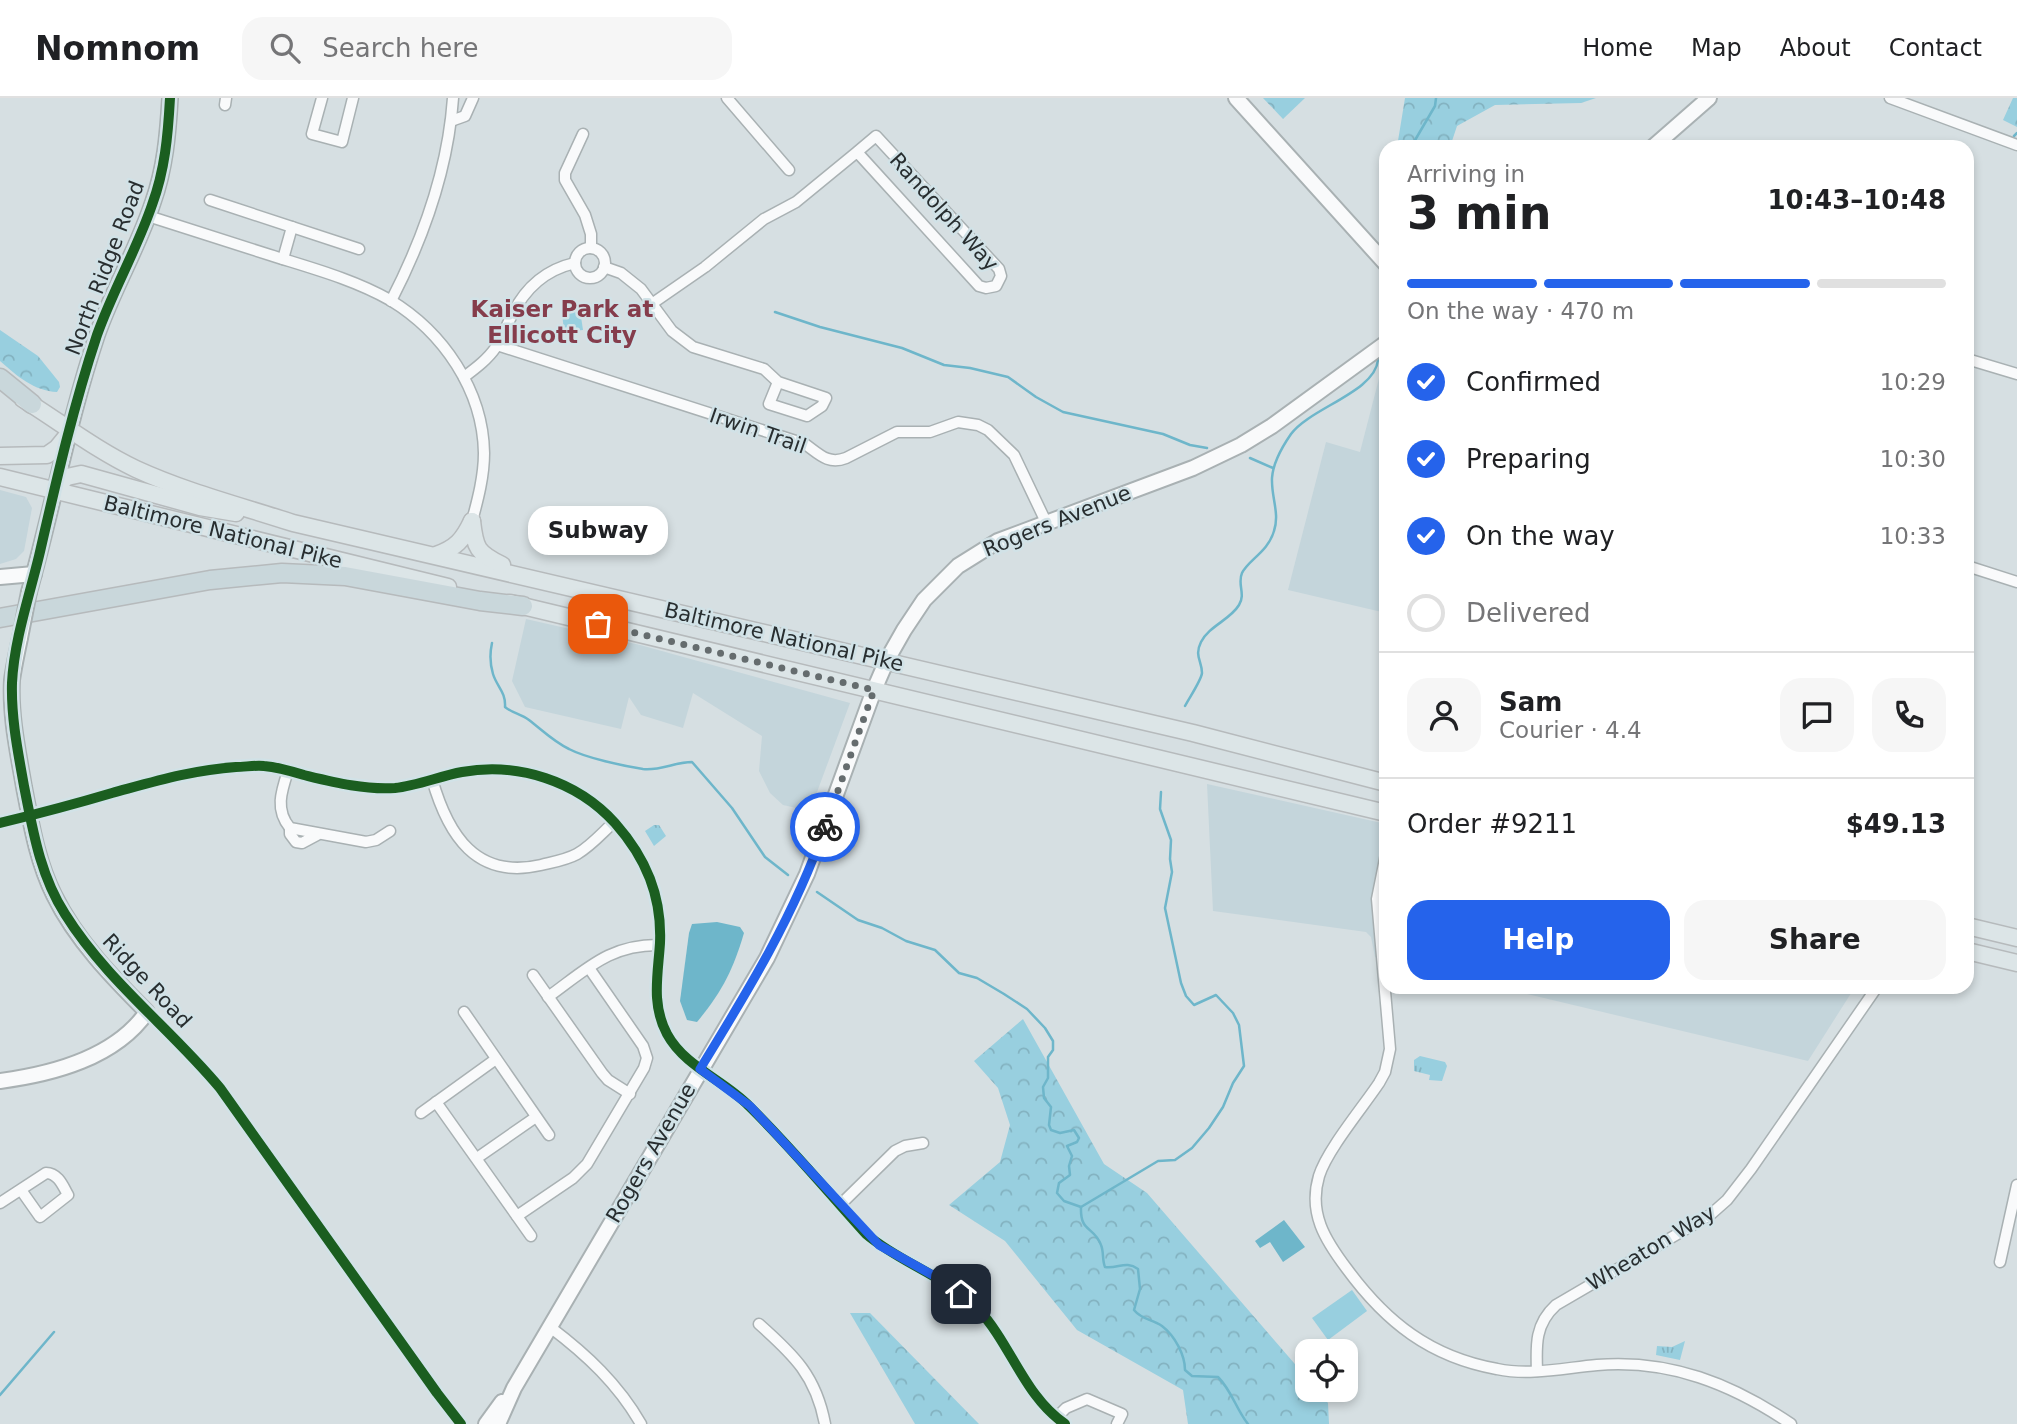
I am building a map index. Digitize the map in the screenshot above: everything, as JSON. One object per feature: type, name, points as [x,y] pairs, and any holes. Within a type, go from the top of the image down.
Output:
[{"type":"highway","points":[[0,378],[32,404]]},
{"type":"highway","points":[[0,618],[210,580],[282,573],[345,576],[480,601],[523,606]]},
{"type":"main road","name":"North Ridge Road","points":[[53,491],[97,335],[148,216],[166,154],[170,98]]},
{"type":"main road","points":[[1236,98],[1379,256]]},
{"type":"main road","points":[[1661,140],[1709,98]]},
{"type":"main road","name":"Rogers Avenue","points":[[498,1424],[514,1388],[767,958],[814,856],[874,690],[887,660],[914,613],[943,580],[976,553],[998,541],[1193,468],[1230,451],[1272,426],[1379,348]]},
{"type":"main road","name":"Baltimore National Pike","points":[[0,384],[70,432],[135,468],[293,523],[887,660],[1193,733],[1379,781]]},
{"type":"main road","points":[[0,456],[47,455],[57,448],[70,432]]},
{"type":"main road","points":[[53,491],[68,477],[81,474],[200,508],[293,523]]},
{"type":"main road","name":"Baltimore National Pike","points":[[0,477],[523,606],[1379,811]]},
{"type":"main road","name":"Ridge Road","points":[[53,491],[12,680],[12,710],[30,816],[43,868],[66,916],[102,965],[147,1012]]},
{"type":"main road","points":[[436,555],[458,545],[472,521]]},
{"type":"main road","points":[[472,521],[474,540],[482,554],[527,576]]},
{"type":"main road","points":[[0,578],[34,574]]},
{"type":"main road","points":[[1974,928],[2017,938]]},
{"type":"main road","points":[[1974,953],[2017,963]]},
{"type":"main road","points":[[0,1081],[41,1074],[87,1059],[115,1044],[136,1028],[147,1012]]},
{"type":"main road","name":"Rogers Avenue","points":[[486,1424],[491,1414],[514,1388]]},
{"type":"street","points":[[322,98],[312,134],[342,142],[353,98]]},
{"type":"street","points":[[391,301],[423,233],[445,162],[453,98]]},
{"type":"street","points":[[451,121],[465,117],[473,98]]},
{"type":"street","points":[[727,98],[789,170]]},
{"type":"street","points":[[1890,98],[2017,145]]},
{"type":"street","points":[[583,134],[565,173],[565,180],[585,215],[591,234],[591,248]]},
{"type":"street","name":"Randolph Way","points":[[653,303],[705,267],[764,219],[796,202],[857,152],[877,136],[999,269],[1001,276],[996,286],[979,286],[857,152]]},
{"type":"street","points":[[209,200],[359,249]]},
{"type":"street","points":[[148,216],[334,275],[391,301],[433,336],[464,377],[475,401],[484,452],[480,489],[472,521]]},
{"type":"street","points":[[283,259],[292,227]]},
{"type":"street","points":[[464,377],[486,359],[497,345],[519,300],[533,284],[551,271],[575,263],[581,251],[591,248],[603,255],[604,267],[599,275],[590,278],[579,274],[575,263]]},
{"type":"street","points":[[604,267],[631,280],[653,303],[672,331],[693,347],[764,369],[778,382],[826,398],[822,406],[807,416],[769,404],[778,382]]},
{"type":"street","name":"Irwin Trail","points":[[497,345],[805,444],[829,461],[846,458],[897,432],[930,432],[958,422],[978,425],[988,430],[1014,455],[1046,522]]},
{"type":"street","points":[[1974,361],[2017,374]]},
{"type":"street","points":[[1974,568],[2017,582]]},
{"type":"street","points":[[0,823],[196,771],[264,765],[365,787],[397,788],[464,772],[511,770],[532,774],[574,790],[614,822],[646,867],[655,888],[660,915],[656,978],[658,1009],[668,1034],[684,1055],[750,1106],[879,1245],[945,1282],[977,1308],[1005,1344],[1036,1397],[1060,1421],[1066,1408],[1087,1399],[1122,1414],[1117,1424]]},
{"type":"street","points":[[288,771],[280,808],[281,816],[290,828],[366,842],[376,840],[390,831]]},
{"type":"street","points":[[432,779],[438,802],[468,849],[479,859],[501,868],[534,866],[569,857],[591,844],[614,822]]},
{"type":"street","points":[[1379,889],[1379,920]]},
{"type":"street","points":[[548,997],[614,952],[628,947],[660,945]]},
{"type":"street","points":[[517,1216],[573,1178],[587,1164],[630,1094],[647,1058],[589,968]]},
{"type":"street","points":[[533,975],[602,1073],[630,1094]]},
{"type":"street","points":[[1386,994],[1390,1034],[1389,1060],[1379,1083],[1326,1160],[1319,1176],[1315,1202],[1319,1224],[1335,1253],[1360,1287],[1388,1317],[1441,1352],[1500,1370],[1557,1371],[1615,1364],[1670,1368],[1691,1373],[1730,1388],[1791,1424]]},
{"type":"street","name":"Wheaton Way","points":[[1537,1371],[1539,1329],[1548,1312],[1710,1216],[1727,1200],[1872,994]]},
{"type":"street","name":"Ridge Road","points":[[147,1012],[220,1088],[461,1424]]},
{"type":"street","points":[[464,1012],[549,1135]]},
{"type":"street","points":[[421,1112],[496,1059]]},
{"type":"street","points":[[436,1102],[531,1236]]},
{"type":"street","points":[[477,1158],[536,1117]]},
{"type":"street","points":[[840,1205],[895,1151],[923,1143]]},
{"type":"street","points":[[0,1203],[42,1174],[52,1173],[68,1195],[40,1217],[22,1190]]},
{"type":"street","points":[[2000,1262],[2017,1185]]},
{"type":"street","points":[[759,1324],[788,1349],[809,1377],[817,1391],[825,1424]]},
{"type":"street","points":[[550,1327],[594,1362],[624,1397],[641,1424]]},
{"type":"shaded area","points":[[1379,378],[1379,611],[1288,590],[1326,442],[1360,452]]},
{"type":"shaded area","points":[[0,490],[26,497],[32,508],[24,551],[16,559],[0,564]]},
{"type":"shaded area","points":[[526,619],[640,645],[850,703],[810,811],[783,805],[770,793],[759,771],[762,736],[693,693],[683,728],[641,715],[629,697],[621,729],[525,707],[512,681]]},
{"type":"shaded area","points":[[1207,784],[1379,822],[1379,958],[1375,957],[1371,937],[1366,932],[1213,911]]},
{"type":"shaded area","points":[[717,922],[740,927],[744,933],[731,970],[713,1001],[697,1022],[687,1020],[680,1001],[689,933],[692,924]]},
{"type":"shaded area","points":[[1527,994],[1851,994],[1808,1061]]},
{"type":"shaded area","points":[[1284,1220],[1305,1247],[1283,1262],[1270,1242],[1260,1248],[1255,1241]]},
{"type":"green space","points":[[1263,98],[1305,98],[1283,119]]},
{"type":"green space","points":[[1405,98],[1596,98],[1581,103],[1495,105],[1457,126],[1452,140],[1398,140]]},
{"type":"green space","points":[[2013,98],[2017,98],[2017,127],[2003,120]]},
{"type":"green space","points":[[580,310],[583,330],[564,332],[562,312]]},
{"type":"green space","points":[[0,330],[38,356],[59,382],[57,392],[33,386],[0,361]]},
{"type":"green space","points":[[659,825],[666,836],[654,846],[645,831]]},
{"type":"green space","points":[[1023,1019],[1104,1164],[1147,1193],[1295,1364],[1295,1402],[1327,1402],[1329,1424],[1188,1424],[1183,1390],[1077,1330],[1005,1241],[949,1205],[1000,1162],[1010,1125],[998,1088],[974,1061]]},
{"type":"green space","points":[[1420,1056],[1445,1062],[1447,1066],[1442,1081],[1429,1080],[1430,1075],[1414,1071],[1414,1060]]},
{"type":"green space","points":[[1352,1290],[1367,1311],[1329,1339],[1312,1318]]},
{"type":"green space","points":[[850,1313],[870,1313],[979,1424],[915,1424]]},
{"type":"green space","points":[[1685,1341],[1680,1360],[1656,1355],[1657,1346],[1672,1347]]},
{"type":"waterway","points":[[1415,140],[1435,106],[1436,98]]},
{"type":"waterway","points":[[2014,136],[2017,133]]},
{"type":"waterway","points":[[775,312],[820,327],[902,348],[944,365],[1008,377],[1063,412],[1163,434],[1190,445],[1207,448]]},
{"type":"waterway","points":[[1185,706],[1202,673],[1198,655],[1201,642],[1239,605],[1242,597],[1242,573],[1267,545],[1274,531],[1276,518],[1272,478],[1281,450],[1300,425],[1366,381],[1378,360]]},
{"type":"waterway","points":[[1250,458],[1273,468]]},
{"type":"waterway","points":[[492,643],[492,670],[504,697],[505,707],[526,718],[564,746],[595,758],[643,769],[692,762],[732,808],[765,857],[788,875]]},
{"type":"waterway","points":[[1161,792],[1160,809],[1171,840],[1172,872],[1165,908],[1181,983],[1186,996],[1194,1005],[1216,995],[1233,1013],[1239,1025],[1244,1066],[1223,1107],[1192,1148],[1175,1160],[1158,1161],[1081,1207],[1081,1215],[1085,1225],[1101,1245],[1105,1267],[1130,1265],[1138,1269],[1140,1289],[1134,1310],[1140,1316],[1162,1326],[1171,1335],[1181,1352],[1185,1370],[1192,1376],[1218,1377],[1248,1424]]},
{"type":"waterway","points":[[817,892],[858,920],[882,928],[906,941],[935,950],[959,973],[977,978],[1027,1009],[1045,1028],[1053,1041],[1053,1050],[1048,1057],[1048,1078],[1043,1087],[1044,1098],[1051,1107],[1049,1125],[1051,1130],[1060,1133],[1074,1130],[1079,1138],[1077,1142],[1067,1146],[1072,1156],[1070,1175],[1059,1183],[1057,1193],[1064,1201],[1081,1207]]},
{"type":"waterway","points":[[0,1395],[54,1332]]},
{"type":"cycle path","points":[[170,98],[160,179],[146,221],[103,318],[88,362],[65,445],[16,651],[12,683],[17,748],[38,852],[56,899],[82,938],[119,983],[220,1088],[461,1424]]},
{"type":"cycle path","points":[[0,823],[173,777],[254,766],[279,768],[315,778],[372,788],[412,785],[462,772],[504,770],[545,778],[583,796],[600,808],[626,836],[650,878],[660,926],[657,1000],[662,1023],[675,1046],[749,1106],[866,1234],[952,1287],[978,1309],[1000,1338],[1028,1385],[1065,1424]]},
{"type":"way so far","points":[[598,624],[874,690],[825,827]]},
{"type":"place","name":"Subway","points":[[598,624]]},
{"type":"district","name":"Kaiser Park at Ellicott City","points":[[562,322]]},
{"type":"route","points":[[825,827],[797,897],[767,958],[700,1069],[750,1106],[866,1234],[879,1245],[961,1294]]}]
